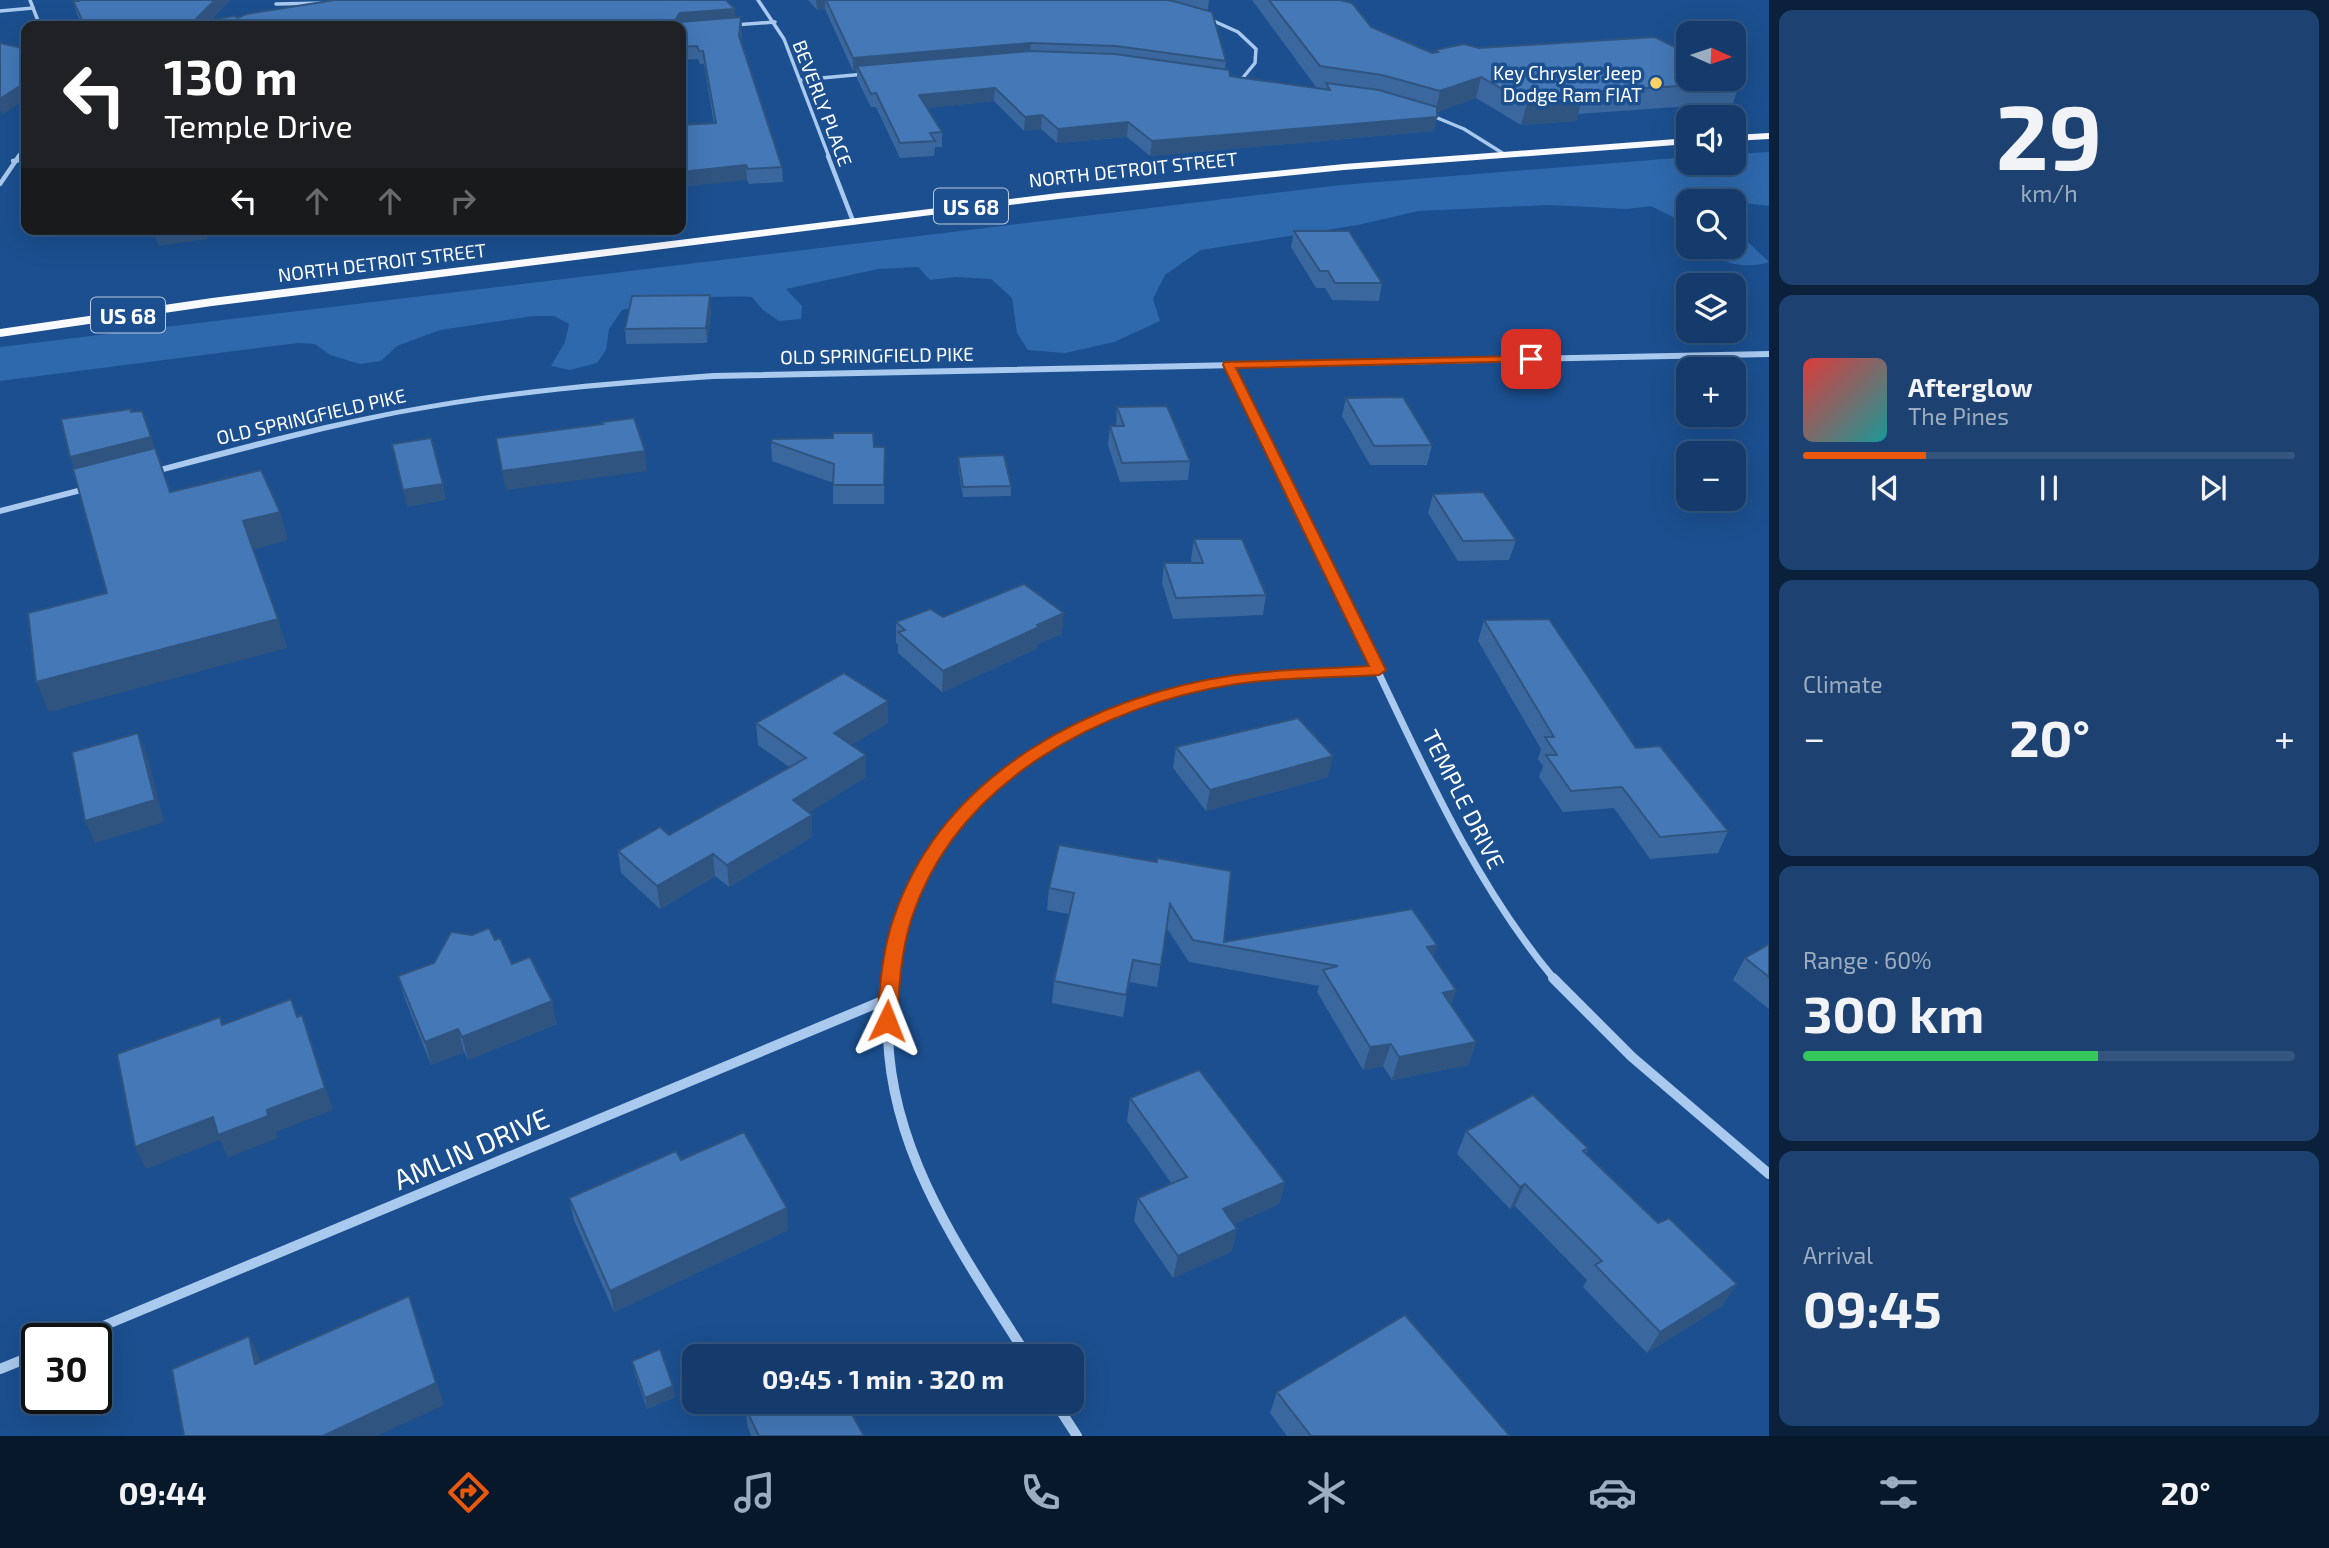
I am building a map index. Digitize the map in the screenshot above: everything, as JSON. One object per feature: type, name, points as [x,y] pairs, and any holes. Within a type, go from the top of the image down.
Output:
[{"type":"highway","points":[[1746,137],[1769,136]]},
{"type":"highway","name":"NORTH DETROIT STREET","points":[[0,333],[212,303],[853,221],[1174,183],[1676,142]]},
{"type":"street","points":[[30,0],[38,21]]},
{"type":"street","name":"BEVERLY PLACE","points":[[758,0],[775,22],[800,80],[853,221]]},
{"type":"street","points":[[271,9],[277,2],[335,2]]},
{"type":"street","points":[[0,11],[33,8]]},
{"type":"street","points":[[1198,15],[1228,27],[1252,44],[1257,57],[1241,80]]},
{"type":"street","points":[[723,26],[775,22]]},
{"type":"street","points":[[800,80],[874,73]]},
{"type":"street","points":[[1229,78],[1255,82]]},
{"type":"street","points":[[1428,114],[1464,129],[1504,154]]},
{"type":"street","points":[[0,184],[21,151]]},
{"type":"street","points":[[13,161],[21,160]]},
{"type":"street","name":"OLD SPRINGFIELD PIKE","points":[[139,475],[263,443],[431,407],[634,381],[713,376],[1769,354]]},
{"type":"street","name":"TEMPLE DRIVE","points":[[1228,365],[1470,859],[1506,919],[1557,982],[1623,1048],[1769,1174]]},
{"type":"street","points":[[0,511],[100,486]]},
{"type":"street","points":[[1020,1344],[928,1194],[912,1155],[894,1092],[887,1044],[887,999],[892,957],[903,916],[918,880],[938,846],[990,787],[1050,743],[1119,710],[1194,687],[1238,679],[1379,670]]},
{"type":"street","name":"AMLIN DRIVE","points":[[110,1323],[887,999]]},
{"type":"street","points":[[0,1369],[21,1360]]},
{"type":"street","points":[[1063,1414],[1077,1436]]},
{"type":"shaded area","points":[[1769,152],[1769,206],[1746,203],[1746,189],[1676,189],[1676,218],[1651,206],[1627,209],[1549,205],[1418,211],[1358,225],[1201,250],[1165,275],[1153,299],[1160,321],[1114,342],[1065,353],[1028,350],[1017,333],[1012,298],[991,279],[955,277],[930,280],[918,267],[878,269],[786,289],[802,306],[801,319],[779,321],[763,310],[752,297],[686,299],[622,310],[609,329],[606,350],[597,363],[570,370],[551,366],[565,342],[569,324],[554,316],[534,316],[440,330],[397,346],[381,361],[360,364],[330,355],[315,344],[298,343],[0,381],[0,347],[1341,185],[1676,158],[1676,175],[1746,175],[1746,153]]},
{"type":"shaded area","points":[[1746,240],[1769,262],[1742,265],[1721,259],[1746,259]]},
{"type":"building","points":[[215,0],[194,21],[83,21],[73,1]]},
{"type":"building","points":[[335,0],[726,0],[735,9],[680,13],[676,19],[679,21],[204,21],[234,16],[238,18],[246,14]]},
{"type":"building","points":[[826,0],[1167,0],[1212,12],[1226,61],[1116,46],[1031,43],[853,58]]},
{"type":"building","points":[[1269,0],[1340,0],[1352,3],[1371,27],[1432,53],[1464,44],[1479,48],[1655,37],[1676,48],[1676,86],[1572,93],[1582,99],[1527,103],[1481,77],[1440,91],[1382,75],[1320,66]]},
{"type":"building","points":[[741,17],[739,36],[782,167],[748,169],[746,165],[686,171],[686,125],[716,123],[703,51],[699,51],[697,46],[686,47],[686,22]]},
{"type":"building","points":[[0,43],[21,48],[21,85],[0,99]]},
{"type":"building","points":[[1031,51],[1115,54],[1229,70],[1230,76],[1330,90],[1326,83],[1379,90],[1437,107],[1437,117],[1152,141],[1128,122],[1058,129],[1042,115],[1025,117],[995,88],[919,95],[942,132],[930,133],[935,141],[900,143],[876,93],[871,94],[857,66]]},
{"type":"building","points":[[1294,231],[1349,231],[1382,283],[1335,283],[1328,271],[1320,271]]},
{"type":"building","points":[[710,295],[706,328],[625,329],[632,296]]},
{"type":"building","points":[[1403,397],[1432,445],[1374,446],[1346,398]]},
{"type":"building","points":[[1167,406],[1190,461],[1122,463],[1110,426],[1124,426],[1117,407]]},
{"type":"building","points":[[131,409],[131,412],[142,411],[151,437],[70,457],[61,419]]},
{"type":"building","points":[[634,418],[645,451],[502,471],[496,438]]},
{"type":"building","points":[[833,433],[873,433],[874,447],[885,447],[884,485],[833,485],[834,464],[771,442],[772,439],[833,438]]},
{"type":"building","points":[[431,438],[443,484],[403,490],[392,444]]},
{"type":"building","points":[[155,448],[170,492],[261,470],[280,512],[243,521],[278,619],[36,682],[28,613],[107,593],[73,469]]},
{"type":"building","points":[[1004,455],[1011,486],[963,487],[958,457]]},
{"type":"building","points":[[1483,492],[1516,540],[1463,541],[1433,494]]},
{"type":"building","points":[[1194,539],[1242,539],[1266,595],[1176,598],[1164,563],[1203,563]]},
{"type":"building","points":[[1024,584],[1064,613],[943,671],[898,632],[905,630],[896,622],[930,609],[943,617]]},
{"type":"building","points":[[1549,619],[1636,748],[1660,746],[1728,831],[1660,837],[1622,787],[1571,791],[1546,755],[1557,755],[1545,737],[1554,737],[1484,620]]},
{"type":"building","points":[[844,673],[888,701],[834,733],[866,755],[793,800],[812,815],[727,865],[713,854],[657,886],[618,851],[660,827],[669,835],[806,758],[756,723]]},
{"type":"building","points":[[1298,718],[1333,756],[1210,790],[1176,747]]},
{"type":"building","points":[[138,733],[155,800],[85,821],[72,752]]},
{"type":"building","points":[[1059,845],[1157,862],[1157,858],[1231,871],[1224,942],[1412,909],[1437,945],[1427,947],[1456,990],[1443,993],[1476,1042],[1399,1057],[1391,1044],[1370,1047],[1323,970],[1338,966],[1193,940],[1170,904],[1161,965],[1133,960],[1126,995],[1054,981],[1074,893],[1049,888]]},
{"type":"building","points":[[489,928],[495,940],[500,938],[512,964],[530,957],[552,1001],[462,1037],[458,1029],[425,1042],[398,976],[434,963],[451,932],[472,935]]},
{"type":"building","points":[[1769,944],[1769,977],[1745,958]]},
{"type":"building","points":[[291,999],[297,1017],[302,1015],[325,1088],[267,1110],[268,1116],[218,1135],[213,1117],[135,1147],[117,1054],[220,1017],[222,1025]]},
{"type":"building","points":[[1199,1070],[1285,1182],[1223,1209],[1237,1229],[1178,1256],[1138,1198],[1187,1177],[1130,1098]]},
{"type":"building","points":[[1533,1095],[1588,1148],[1583,1151],[1658,1223],[1669,1218],[1737,1284],[1660,1332],[1595,1265],[1602,1261],[1525,1184],[1520,1187],[1466,1131]]},
{"type":"building","points":[[744,1132],[787,1208],[610,1291],[569,1198],[676,1151],[681,1160]]},
{"type":"building","points":[[409,1296],[436,1383],[323,1436],[184,1436],[172,1369],[249,1336],[255,1364]]},
{"type":"building","points":[[1405,1315],[1510,1436],[1311,1436],[1277,1392]]},
{"type":"building","points":[[660,1349],[673,1386],[645,1398],[632,1361]]},
{"type":"building","points":[[748,1414],[852,1414],[864,1436],[759,1436]]},
{"type":"place","name":"Key Chrysler Jeep Dodge Ram FIAT","points":[[1656,83]]},
{"type":"route","points":[[887,1021],[892,957],[903,916],[918,880],[938,846],[962,816],[990,787],[1022,762],[1087,723],[1153,698],[1194,687],[1238,679],[1379,670],[1228,365],[1531,359]]}]
